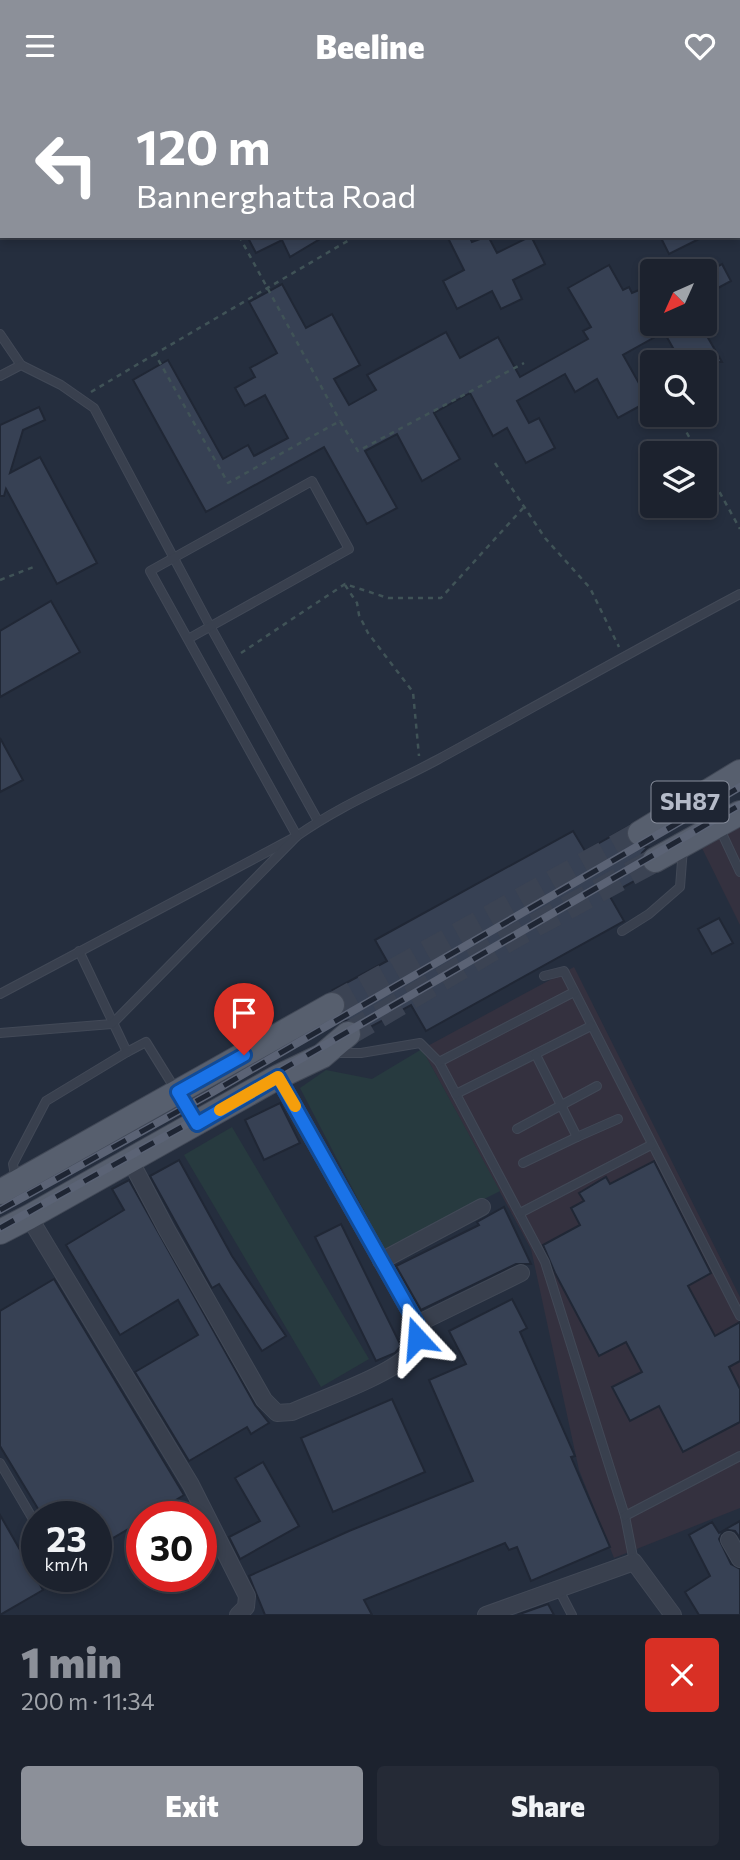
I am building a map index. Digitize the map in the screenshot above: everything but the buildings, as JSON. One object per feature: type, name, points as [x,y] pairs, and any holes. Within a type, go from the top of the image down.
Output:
[{"type":"main road","name":"SH87","points":[[640,833],[740,772]]},
{"type":"main road","name":"SH87","points":[[655,860],[740,813]]},
{"type":"main road","points":[[8,1188],[332,1005]]},
{"type":"main road","points":[[0,1232],[278,1077],[322,1056],[348,1034]]},
{"type":"street","points":[[130,1160],[212,1311],[264,1400],[276,1413],[292,1412],[393,1368],[409,1354],[417,1338],[417,1324],[278,1077]]},
{"type":"street","points":[[381,1261],[482,1206]]},
{"type":"street","points":[[29,1217],[191,1485],[247,1596],[246,1607],[238,1615]]},
{"type":"street","points":[[417,1324],[521,1273]]},
{"type":"street","points":[[729,1540],[740,1559]]},
{"type":"street","points":[[486,1615],[634,1562],[673,1615]]},
{"type":"lane","points":[[0,334],[21,365],[61,385],[94,408],[210,627],[318,821]]},
{"type":"lane","points":[[0,376],[21,365]]},
{"type":"lane","points":[[188,639],[349,549],[312,481],[150,571],[297,836]]},
{"type":"lane","points":[[0,994],[297,836],[318,821],[740,594]]},
{"type":"lane","points":[[718,825],[728,841],[740,871]]},
{"type":"lane","points":[[0,1033],[112,1024],[297,836]]},
{"type":"lane","points":[[622,931],[649,914],[680,887],[683,845]]},
{"type":"lane","points":[[79,951],[127,1052]]},
{"type":"lane","points":[[544,976],[564,971],[740,1316]]},
{"type":"lane","points":[[439,1062],[574,992]]},
{"type":"lane","points":[[456,1094],[591,1026]]},
{"type":"lane","points":[[8,1188],[13,1164],[46,1101],[146,1042],[197,1124]]},
{"type":"lane","points":[[322,1056],[340,1052],[361,1053],[420,1042],[439,1062],[545,1262],[625,1516],[634,1562]]},
{"type":"lane","points":[[536,1055],[577,1137]]},
{"type":"lane","points":[[517,1129],[597,1086]]},
{"type":"lane","points":[[523,1163],[618,1119]]},
{"type":"lane","points":[[520,1213],[651,1145]]},
{"type":"lane","points":[[625,1516],[740,1456]]},
{"type":"lane","points":[[0,1463],[22,1501]]},
{"type":"lane","points":[[558,1588],[572,1615]]},
{"type":"path","points":[[240,238],[358,451],[524,363]]},
{"type":"path","points":[[80,398],[353,238]]},
{"type":"path","points":[[155,354],[228,483],[340,421]]},
{"type":"path","points":[[495,463],[545,538],[590,588],[611,634],[625,655]]},
{"type":"path","points":[[717,488],[740,529]]},
{"type":"path","points":[[345,584],[388,598],[441,598],[524,506]]},
{"type":"path","points":[[0,580],[36,566]]},
{"type":"path","points":[[230,660],[345,584]]},
{"type":"path","points":[[345,584],[357,603],[359,615],[368,633],[413,692],[422,766]]},
{"type":"shaded area","points":[[740,815],[740,925],[698,840]]},
{"type":"shaded area","points":[[574,967],[740,1297],[740,1508],[614,1558],[579,1470],[531,1249],[422,1049]]},
{"type":"green space","points":[[422,1049],[500,1191],[384,1249],[300,1088],[326,1070],[372,1079]]},
{"type":"green space","points":[[232,1127],[369,1359],[321,1387],[184,1155]]},
{"type":"tunnel","points":[[332,1005],[640,833]]},
{"type":"tunnel","points":[[348,1034],[515,936],[655,860]]},
{"type":"railway","points":[[0,1210],[211,1093],[740,787]]},
{"type":"railway","points":[[0,1228],[207,1113],[740,805]]},
{"type":"slow traffic","points":[[220,1110],[278,1077],[295,1106]]},
{"type":"route","points":[[244,1055],[178,1092],[197,1124],[278,1077],[417,1324],[417,1338]]}]
